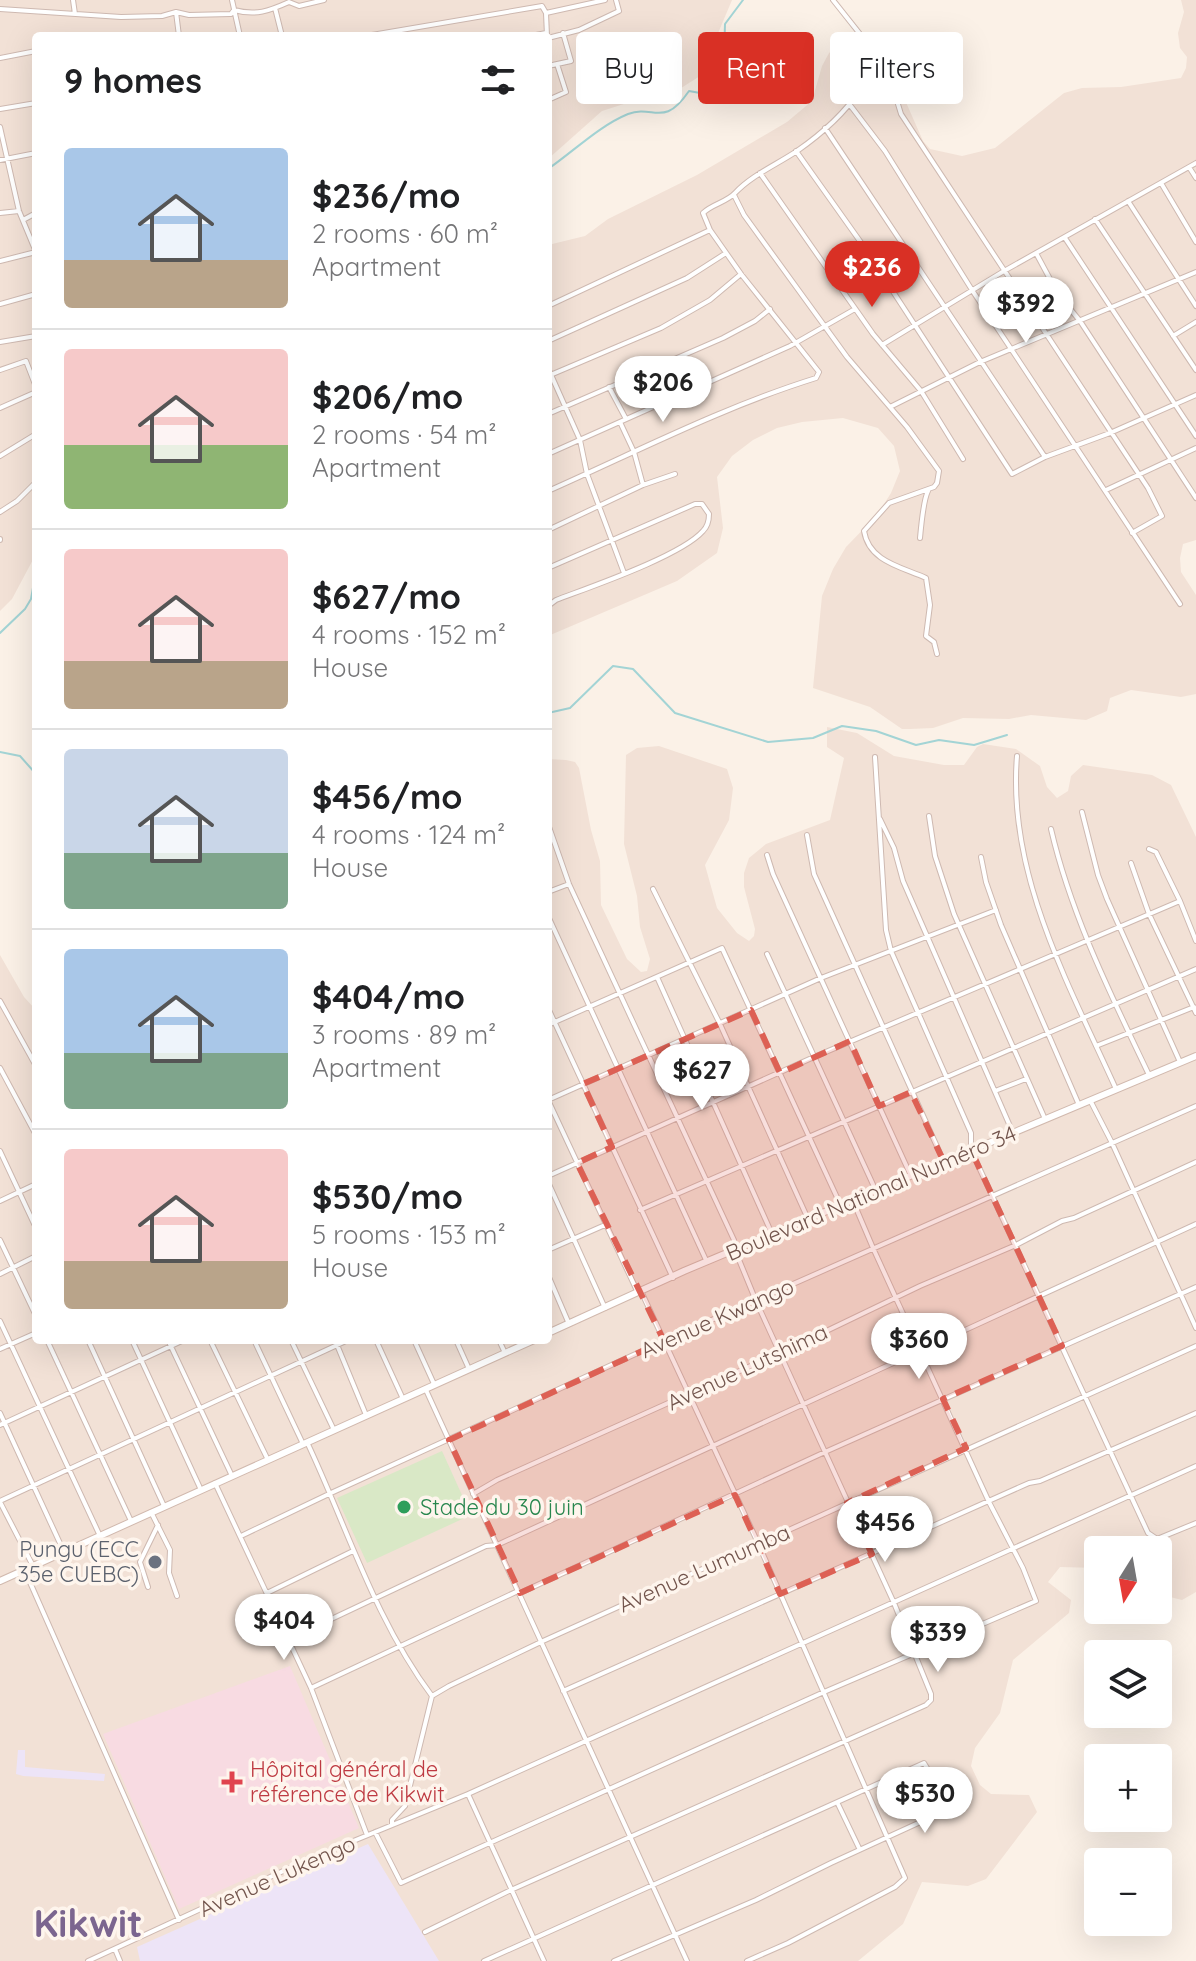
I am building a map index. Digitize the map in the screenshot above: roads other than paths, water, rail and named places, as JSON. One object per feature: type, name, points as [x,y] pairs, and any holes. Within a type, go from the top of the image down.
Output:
[{"type":"main road","name":"Boulevard National Numéro 34","points":[[552,1331],[735,1250],[1196,1056]]},
{"type":"main road","points":[[0,1581],[525,1344]]},
{"type":"street","points":[[32,0],[34,10]]},
{"type":"street","points":[[73,0],[75,14]]},
{"type":"street","points":[[232,0],[239,32]]},
{"type":"street","points":[[234,10],[251,15],[289,1],[299,6],[324,0]]},
{"type":"street","points":[[546,13],[605,0]]},
{"type":"street","points":[[552,35],[579,30],[619,11],[616,0]]},
{"type":"street","points":[[833,0],[858,32]]},
{"type":"street","points":[[389,32],[542,6],[546,13],[547,32]]},
{"type":"street","points":[[275,8],[281,32]]},
{"type":"street","points":[[0,9],[121,17],[162,16],[176,12],[189,15],[231,14],[234,10]]},
{"type":"street","points":[[176,12],[178,32]]},
{"type":"street","points":[[552,65],[571,61],[563,33]]},
{"type":"street","points":[[0,58],[32,52]]},
{"type":"street","points":[[552,98],[566,92],[557,64]]},
{"type":"street","points":[[0,109],[32,104]]},
{"type":"street","points":[[898,104],[901,114],[1140,475],[1162,516],[1132,533]]},
{"type":"street","points":[[552,489],[706,418],[816,378],[819,372],[741,274],[710,230],[703,213],[796,151],[850,105],[885,151],[972,290],[1180,604]]},
{"type":"street","points":[[0,127],[19,211],[32,242]]},
{"type":"street","points":[[825,128],[1045,457]]},
{"type":"street","points":[[796,151],[916,325],[1012,474],[1045,457],[1110,433],[1196,395]]},
{"type":"street","points":[[0,160],[32,154]]},
{"type":"street","points":[[882,345],[1004,271],[1196,163]]},
{"type":"street","points":[[1189,167],[1196,178]]},
{"type":"street","points":[[760,173],[855,309],[921,391],[963,459]]},
{"type":"street","points":[[1161,183],[1196,242]]},
{"type":"street","points":[[734,194],[744,215],[847,357],[939,471],[937,483],[924,498],[926,509],[920,538]]},
{"type":"street","points":[[1128,201],[1196,306]]},
{"type":"street","points":[[0,213],[19,211]]},
{"type":"street","points":[[23,220],[32,215]]},
{"type":"street","points":[[1095,219],[1196,370]]},
{"type":"street","points":[[552,304],[710,230]]},
{"type":"street","points":[[1065,237],[1196,436]]},
{"type":"street","points":[[0,261],[32,253]]},
{"type":"street","points":[[552,339],[687,278],[726,253]]},
{"type":"street","points":[[1036,253],[1058,294],[1080,321],[1196,498]]},
{"type":"street","points":[[890,407],[980,362],[1196,272]]},
{"type":"street","points":[[552,375],[661,328],[710,300],[741,274]]},
{"type":"street","points":[[0,304],[32,295]]},
{"type":"street","points":[[552,412],[723,338],[770,309]]},
{"type":"street","points":[[552,452],[797,342],[855,309]]},
{"type":"street","points":[[1173,336],[1196,322]]},
{"type":"street","points":[[0,342],[32,337]]},
{"type":"street","points":[[0,370],[26,361],[32,378]]},
{"type":"street","points":[[552,382],[580,440],[587,474],[624,573]]},
{"type":"street","points":[[609,387],[626,419]]},
{"type":"street","points":[[0,408],[32,392]]},
{"type":"street","points":[[620,422],[634,452],[643,485]]},
{"type":"street","points":[[0,456],[32,436]]},
{"type":"street","points":[[1106,490],[1196,448]]},
{"type":"street","points":[[552,528],[643,485],[675,474]]},
{"type":"street","points":[[0,512],[32,486]]},
{"type":"street","points":[[928,490],[889,503],[864,531],[866,542],[874,553],[904,571],[926,578],[930,605],[926,636],[934,642],[937,654]]},
{"type":"street","points":[[552,566],[695,504],[702,504],[709,514],[702,533],[690,541],[552,603]]},
{"type":"street","points":[[1017,756],[1016,798],[1028,877],[1056,953],[1116,1089]]},
{"type":"street","points":[[875,757],[886,930],[891,951],[971,1133],[971,1150],[1148,1533],[1154,1538],[1196,1523]]},
{"type":"street","points":[[1082,812],[1098,875],[1180,1062]]},
{"type":"street","points":[[929,816],[935,856],[960,925],[1045,1119]]},
{"type":"street","points":[[879,817],[889,835],[903,881],[1013,1133]]},
{"type":"street","points":[[1051,829],[1061,872],[1087,940],[1149,1075]]},
{"type":"street","points":[[425,1932],[511,1890],[926,1705],[931,1700],[894,1603],[756,1301],[735,1250],[734,1240],[707,1180],[569,884],[552,835]]},
{"type":"street","points":[[807,835],[814,874],[944,1162]]},
{"type":"street","points":[[1149,849],[1156,852],[1196,941]]},
{"type":"street","points":[[767,855],[911,1176]]},
{"type":"street","points":[[981,857],[996,910],[1079,1105]]},
{"type":"street","points":[[1096,1046],[1128,1031],[1195,1010],[1149,914],[1131,863]]},
{"type":"street","points":[[552,890],[569,884]]},
{"type":"street","points":[[653,889],[691,961],[808,1219]]},
{"type":"street","points":[[552,1174],[850,1041],[1180,901]]},
{"type":"street","points":[[552,1098],[821,978],[996,910]]},
{"type":"street","points":[[552,925],[707,1263]]},
{"type":"street","points":[[554,1022],[722,948],[841,1206]]},
{"type":"street","points":[[767,954],[876,1191]]},
{"type":"street","points":[[640,1210],[1196,969]]},
{"type":"street","points":[[657,977],[772,1235]]},
{"type":"street","points":[[0,1001],[32,1059]]},
{"type":"street","points":[[552,1017],[673,1278]]},
{"type":"street","points":[[0,1068],[32,1128]]},
{"type":"street","points":[[995,1091],[1027,1079]]},
{"type":"street","points":[[1090,1100],[1196,1328]]},
{"type":"street","name":"Avenue Kwango","points":[[241,1536],[664,1341],[1196,1106]]},
{"type":"street","points":[[552,1109],[758,1543],[905,1878],[895,1887],[747,1961]]},
{"type":"street","points":[[0,1151],[32,1220]]},
{"type":"street","name":"Avenue Lutshima","points":[[473,1494],[497,1480],[1196,1162]]},
{"type":"street","points":[[0,1201],[32,1186]]},
{"type":"street","points":[[552,1191],[605,1308]]},
{"type":"street","points":[[375,1832],[401,1883],[824,1692],[1036,1601],[853,1201]]},
{"type":"street","points":[[289,1639],[486,1546],[497,1545],[1196,1224]]},
{"type":"street","points":[[552,1248],[605,1225]]},
{"type":"street","points":[[0,1240],[32,1307]]},
{"type":"street","points":[[0,1274],[32,1258]]},
{"type":"street","points":[[552,1284],[569,1324]]},
{"type":"street","points":[[311,1688],[825,1452],[1196,1287]]},
{"type":"street","points":[[0,1321],[100,1536]]},
{"type":"street","points":[[0,1349],[32,1335]]},
{"type":"street","points":[[49,1344],[131,1521]]},
{"type":"street","points":[[90,1344],[164,1506]]},
{"type":"street","points":[[134,1344],[201,1490]]},
{"type":"street","points":[[2,1424],[141,1360],[168,1344]]},
{"type":"street","points":[[170,1344],[232,1476]]},
{"type":"street","points":[[212,1344],[268,1460]]},
{"type":"street","points":[[256,1344],[331,1493],[353,1551],[399,1646],[432,1696],[405,1806],[392,1820],[392,1825]]},
{"type":"street","points":[[293,1344],[334,1430]]},
{"type":"street","points":[[33,1566],[0,1501],[332,1344]]},
{"type":"street","points":[[337,1344],[366,1415]]},
{"type":"street","points":[[378,1344],[403,1399]]},
{"type":"street","points":[[416,1344],[434,1384]]},
{"type":"street","points":[[458,1344],[469,1369]]},
{"type":"street","points":[[501,1344],[505,1353]]},
{"type":"street","name":"Avenue Lumumba","points":[[432,1696],[543,1641],[1196,1346]]},
{"type":"street","points":[[425,1388],[687,1961]]},
{"type":"street","points":[[0,1413],[2,1424],[35,1485],[64,1552]]},
{"type":"street","points":[[563,1691],[1196,1413]]},
{"type":"street","name":"Avenue Lukengo","points":[[88,1961],[367,1835],[468,1794],[1196,1466]]},
{"type":"street","points":[[215,1483],[311,1688],[367,1835]]},
{"type":"street","points":[[151,1512],[170,1550],[169,1573],[177,1596]]},
{"type":"street","points":[[148,1587],[140,1562],[158,1525]]},
{"type":"street","points":[[267,1593],[353,1551]]},
{"type":"street","points":[[25,1569],[179,1920]]},
{"type":"street","points":[[484,1961],[924,1763],[951,1808],[756,1900],[614,1961]]},
{"type":"street","points":[[468,1794],[544,1961]]},
{"type":"street","points":[[838,1804],[860,1849]]},
{"type":"street","points":[[115,1949],[120,1961]]},
{"type":"waterway","points":[[552,166],[617,119],[637,112],[665,112],[689,91],[700,93],[711,84],[724,57],[725,24],[743,0]]},
{"type":"waterway","points":[[0,633],[25,609],[32,593]]},
{"type":"waterway","points":[[552,712],[570,708],[613,666],[633,669],[675,713],[768,742],[813,738],[842,726],[876,731],[916,745],[939,740],[974,745],[1007,735]]},
{"type":"waterway","points":[[0,752],[20,756],[32,770]]},
{"type":"place","name":"Stade du 30 juin","points":[[404,1507]]},
{"type":"place","name":"Pungu (ECC 35e CUEBC)","points":[[155,1562]]},
{"type":"place","name":"Hôpital général de référence de Kikwit","points":[[232,1782]]},
{"type":"district","name":"Kikwit","points":[[88,1923]]}]
